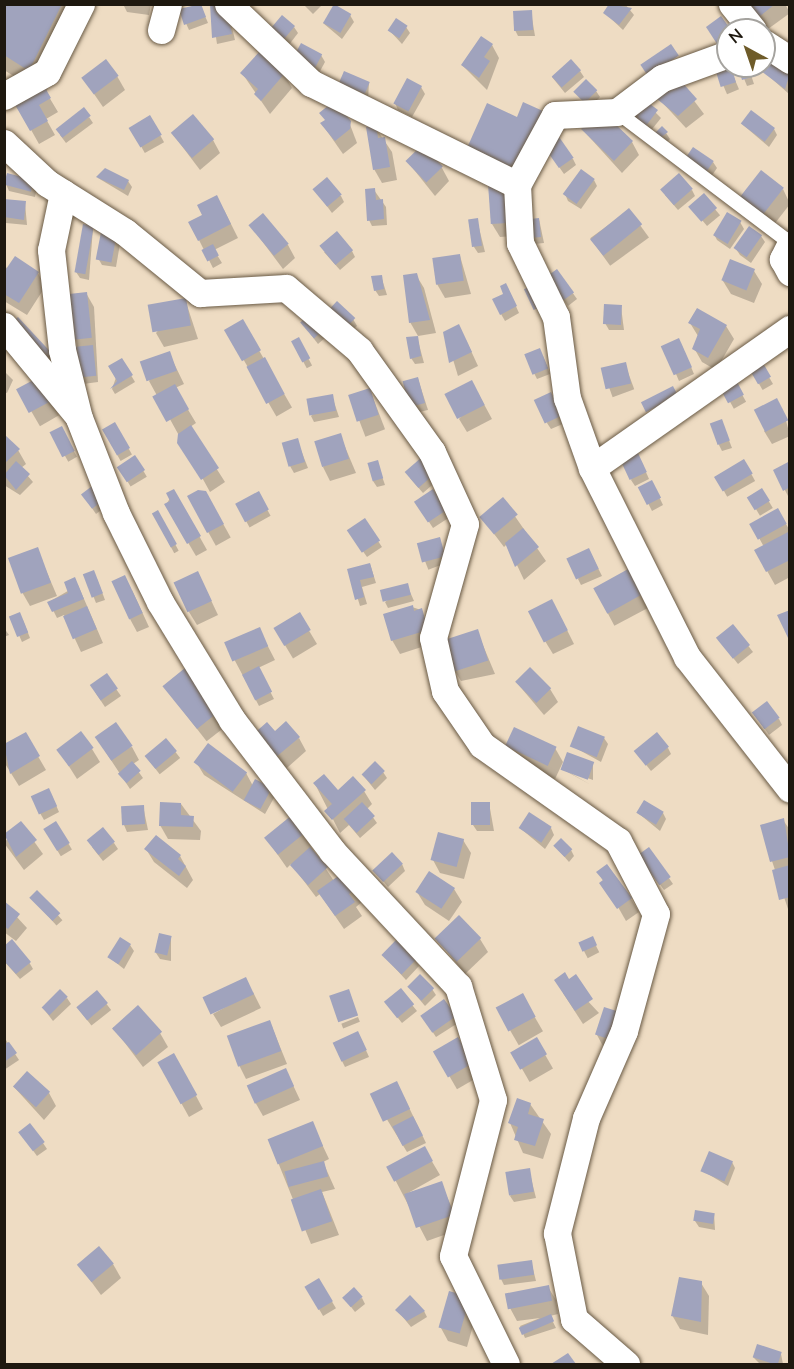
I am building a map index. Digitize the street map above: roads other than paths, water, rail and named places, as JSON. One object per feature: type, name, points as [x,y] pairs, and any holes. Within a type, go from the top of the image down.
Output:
[{"type":"street","points":[[4,96],[47,72],[81,4]]},
{"type":"street","points":[[161,30],[168,4]]},
{"type":"street","points":[[228,4],[311,83],[517,185]]},
{"type":"street","points":[[732,4],[743,18]]},
{"type":"street","points":[[776,51],[789,60]]},
{"type":"street","points":[[716,58],[662,78],[617,112],[555,115],[517,185],[520,243],[556,317],[567,398],[592,468],[687,657],[789,789]]},
{"type":"street","points":[[4,142],[63,193],[125,232],[201,293],[286,288],[359,350],[432,452],[465,524],[433,638],[445,691],[482,745],[618,841],[656,914],[624,1031],[586,1118],[557,1233],[574,1319],[626,1365]]},
{"type":"street","points":[[63,193],[51,250],[62,350],[79,418],[116,513],[160,602],[232,720],[332,851],[458,986],[493,1100],[453,1256],[506,1365]]},
{"type":"street","points":[[789,244],[783,259],[789,272]]},
{"type":"street","points":[[4,326],[79,418]]},
{"type":"street","points":[[592,468],[789,329]]},
{"type":"lane","points":[[617,112],[789,244]]}]
